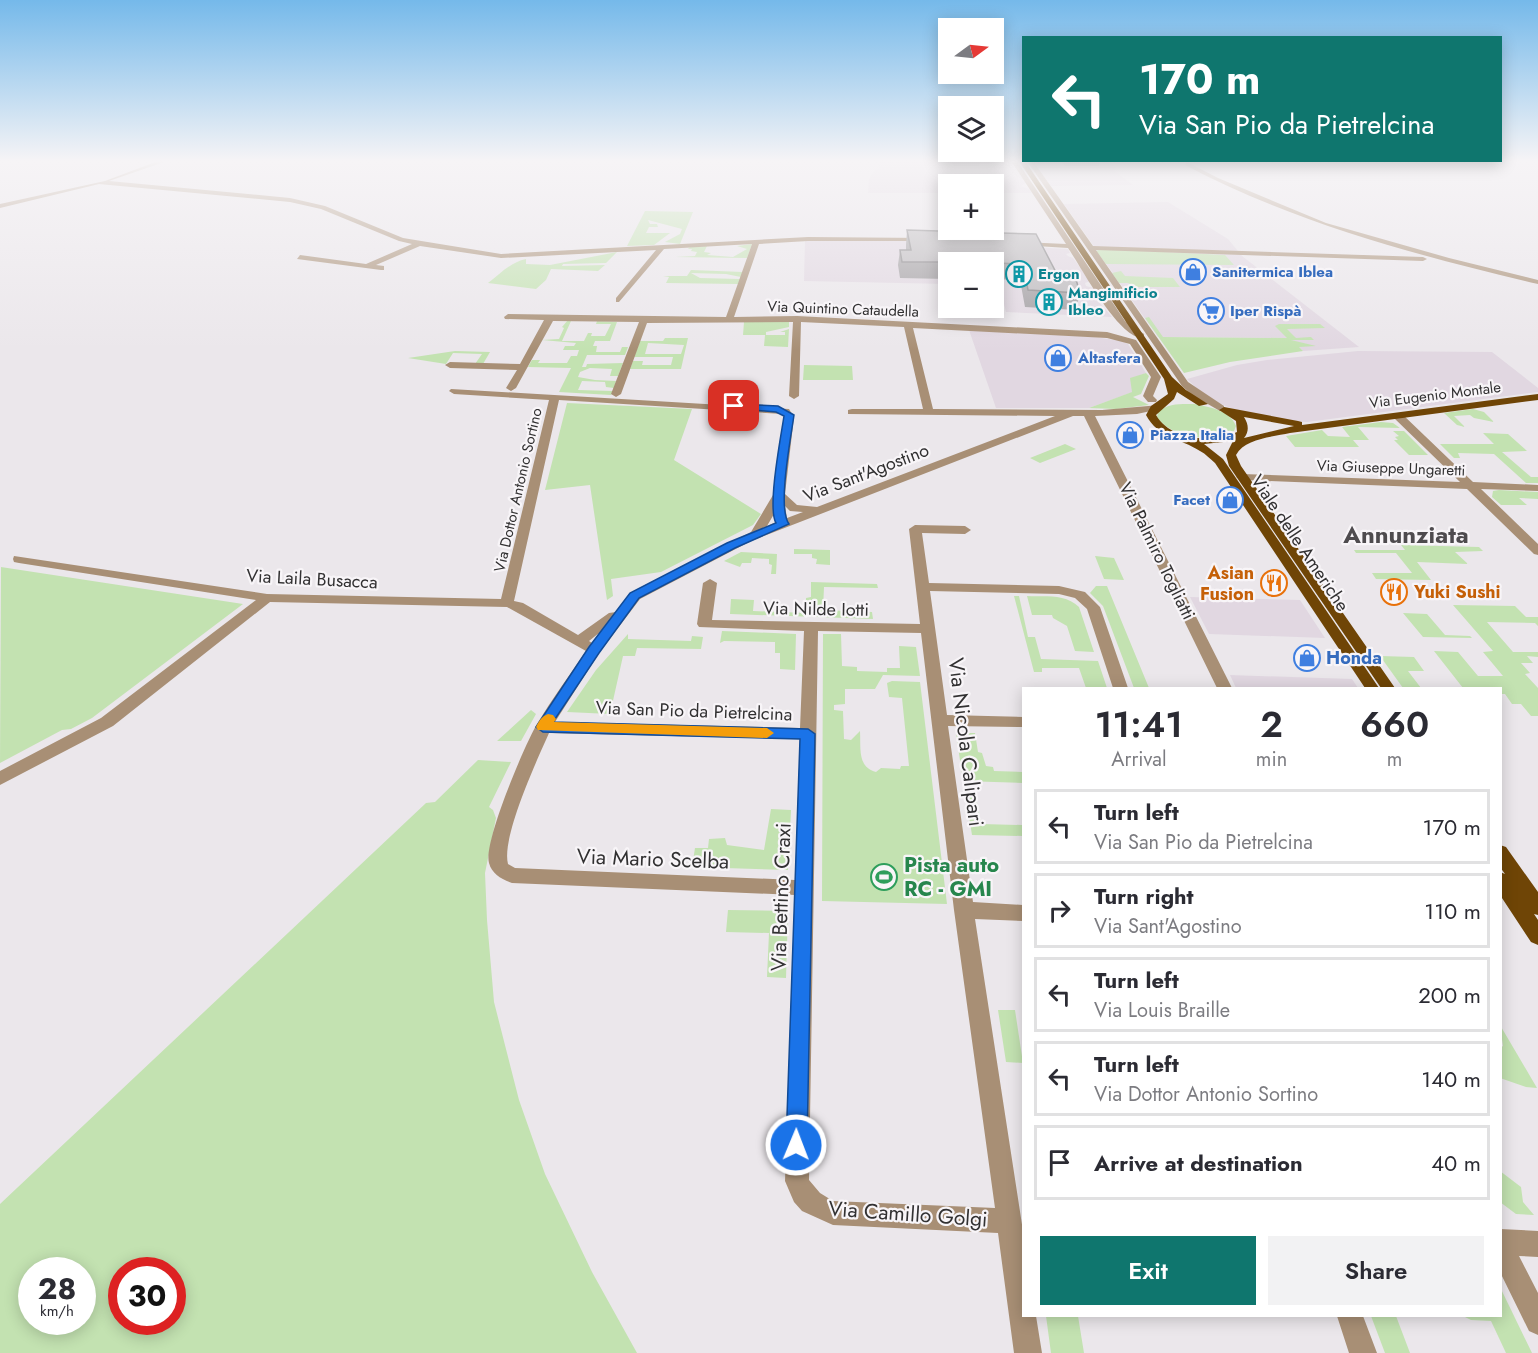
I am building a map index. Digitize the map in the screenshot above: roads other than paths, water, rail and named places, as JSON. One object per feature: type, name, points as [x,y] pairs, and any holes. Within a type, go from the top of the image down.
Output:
[{"type":"main road","points":[[1063,224],[1137,339],[1169,379],[1183,392],[1203,404]]},
{"type":"main road","points":[[1157,425],[1151,415],[1157,404],[1170,399],[1173,394],[1169,379]]},
{"type":"main road","name":"Via Eugenio Montale","points":[[1336,423],[1538,397]]},
{"type":"main road","points":[[1157,404],[1181,401],[1288,423],[1336,423]]},
{"type":"main road","name":"Viale delle Americhe","points":[[1222,409],[1240,419],[1244,424],[1231,455],[1232,461],[1387,687]]},
{"type":"main road","points":[[1179,436],[1203,441],[1238,440],[1336,423]]},
{"type":"main road","name":"Viale delle Americhe","points":[[1157,425],[1205,449],[1219,461],[1371,687]]},
{"type":"main road","points":[[1502,855],[1538,908]]},
{"type":"main road","points":[[1502,883],[1538,936]]},
{"type":"street","points":[[361,224],[401,240],[418,244],[513,256],[663,246],[849,238],[932,241]]},
{"type":"street","points":[[852,412],[1095,413],[1137,411],[1157,404],[1148,396],[1156,376],[1137,339],[1122,322],[1056,224]]},
{"type":"street","points":[[1074,224],[1185,384],[1195,393],[1222,409]]},
{"type":"street","points":[[1324,224],[1446,260],[1538,282]]},
{"type":"street","points":[[729,320],[756,242]]},
{"type":"street","points":[[367,266],[418,244]]},
{"type":"street","points":[[1012,244],[1070,246]]},
{"type":"street","points":[[619,300],[663,246]]},
{"type":"street","points":[[1090,248],[1446,260]]},
{"type":"street","points":[[300,257],[381,268]]},
{"type":"street","name":"Via Quintino Cataudella","points":[[508,317],[797,320],[1107,335],[1137,339]]},
{"type":"street","points":[[511,388],[550,318]]},
{"type":"street","points":[[616,394],[644,320]]},
{"type":"street","points":[[794,396],[797,320]]},
{"type":"street","points":[[908,325],[929,412]]},
{"type":"street","points":[[450,365],[523,367]]},
{"type":"street","points":[[454,391],[555,397]]},
{"type":"street","name":"Via Dottor Antonio Sortino","points":[[507,603],[555,397],[785,411],[789,417],[778,495]]},
{"type":"street","name":"Via Sant'Agostino","points":[[501,869],[496,861],[499,841],[520,778],[543,727],[594,650],[638,593],[756,534],[1071,413]]},
{"type":"street","points":[[1095,413],[1138,418],[1157,425]]},
{"type":"street","name":"Via Palmiro Togliatti","points":[[1095,413],[1225,687]]},
{"type":"street","points":[[1397,415],[1538,551]]},
{"type":"street","name":"Via Giuseppe Ungaretti","points":[[1242,477],[1538,488]]},
{"type":"street","points":[[778,495],[794,508],[811,510],[827,507]]},
{"type":"street","points":[[778,495],[779,519],[783,524]]},
{"type":"street","points":[[756,534],[778,495]]},
{"type":"street","name":"Via Nicola Calipari","points":[[965,530],[915,529],[964,910],[1015,1221],[1022,1292]]},
{"type":"street","name":"Via Laila Busacca","points":[[19,559],[267,598],[507,603],[518,606],[594,650]]},
{"type":"street","name":"Via Nilde Iotti","points":[[710,583],[704,624],[927,629]]},
{"type":"street","points":[[923,587],[1059,590],[1080,595],[1093,607],[1122,687]]},
{"type":"street","points":[[0,779],[107,722],[267,598]]},
{"type":"street","points":[[579,641],[624,609]]},
{"type":"street","name":"Via Bettino Craxi","points":[[796,1169],[811,627]]},
{"type":"street","points":[[939,720],[1022,722]]},
{"type":"street","name":"Via San Pio da Pietrelcina","points":[[543,727],[808,734]]},
{"type":"street","name":"Via Mario Scelba","points":[[501,869],[512,875],[804,888]]},
{"type":"street","points":[[964,910],[1022,913]]},
{"type":"street","name":"Via Camillo Golgi","points":[[796,1169],[802,1193],[821,1210],[833,1213],[1015,1221]]},
{"type":"street","points":[[1502,1243],[1538,1244]]},
{"type":"street","points":[[1502,1247],[1538,1322]]},
{"type":"street","name":"Via Nicola Calipari","points":[[1024,1317],[1028,1353]]},
{"type":"street","points":[[1350,1317],[1363,1353]]},
{"type":"place","name":"Sanitermica Iblea","points":[[1193,272]]},
{"type":"place","name":"Ergon","points":[[1019,274]]},
{"type":"place","name":"Mangimificio Ibleo","points":[[1049,302]]},
{"type":"place","name":"Iper Rispà","points":[[1211,311]]},
{"type":"place","name":"Altasfera","points":[[1058,358]]},
{"type":"place","name":"Piazza Italia","points":[[1130,435]]},
{"type":"place","name":"Facet","points":[[1230,500]]},
{"type":"place","name":"Asian Fusion","points":[[1274,583]]},
{"type":"place","name":"Yuki Sushi","points":[[1394,592]]},
{"type":"place","name":"Honda","points":[[1307,658]]},
{"type":"place","name":"Pista auto RC - GMI","points":[[884,877]]},
{"type":"district","name":"Annunziata","points":[[1406,534]]}]
